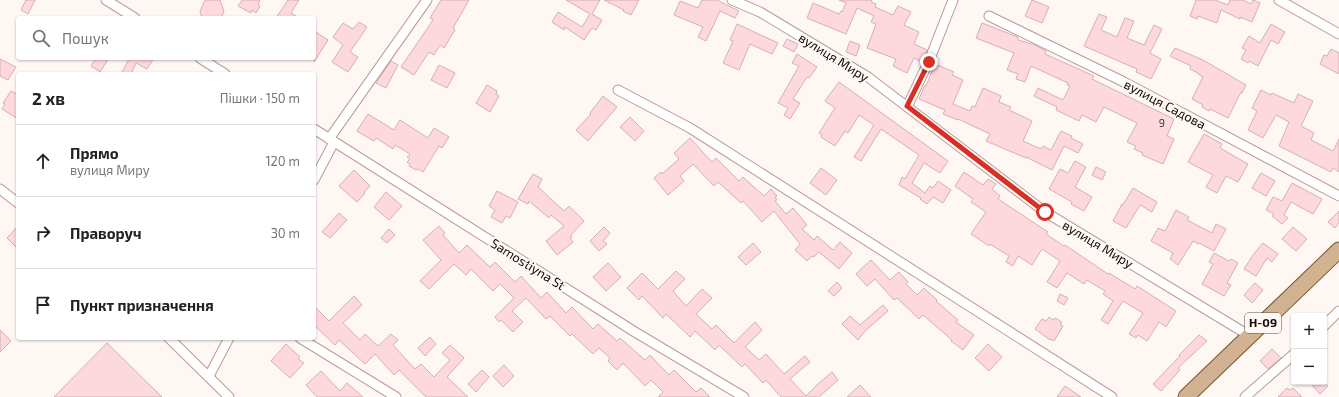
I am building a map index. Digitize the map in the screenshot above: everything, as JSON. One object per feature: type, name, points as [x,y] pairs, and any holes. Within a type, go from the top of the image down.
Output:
[{"type":"main road","name":"Н-09","points":[[1186,397],[1339,250]]},
{"type":"street","points":[[106,0],[133,16]]},
{"type":"street","points":[[316,176],[332,140],[426,0]]},
{"type":"street","name":"вулиця Миру","points":[[732,0],[760,12],[861,73],[907,106],[1045,212],[1250,336]]},
{"type":"street","points":[[907,106],[929,62],[953,0]]},
{"type":"street","points":[[1279,0],[1339,34]]},
{"type":"street","name":"вулиця Садова","points":[[989,16],[1124,82],[1339,196]]},
{"type":"street","points":[[203,60],[222,72]]},
{"type":"street","points":[[618,90],[690,128],[1112,397]]},
{"type":"street","name":"Samostiyna St","points":[[316,130],[635,332],[744,397]]},
{"type":"street","points":[[0,190],[16,202]]},
{"type":"street","points":[[1327,323],[1339,311]]},
{"type":"street","points":[[171,340],[229,397]]},
{"type":"street","points":[[208,376],[228,340]]},
{"type":"street","points":[[303,340],[396,397]]},
{"type":"street","points":[[1245,397],[1291,357]]},
{"type":"building","points":[[26,0],[35,0],[28,14],[21,10]]},
{"type":"building","points":[[205,0],[220,0],[224,11],[222,16],[201,16],[200,11]]},
{"type":"building","points":[[242,0],[260,0],[258,4],[260,6],[256,13],[252,10],[251,13],[238,6]]},
{"type":"building","points":[[288,0],[299,0],[291,13],[296,16],[277,16]]},
{"type":"building","points":[[441,0],[469,0],[453,28],[455,30],[444,48],[440,45],[434,55],[429,52],[414,75],[401,67],[433,20],[430,18]]},
{"type":"building","points":[[566,0],[600,0],[592,14],[602,20],[596,30],[592,28],[584,40],[565,27],[564,30],[552,22],[558,12],[582,27],[590,14]]},
{"type":"building","points":[[604,0],[639,0],[631,15]]},
{"type":"building","points":[[702,0],[717,0],[739,11],[735,18],[720,11],[706,41],[698,37],[703,27],[674,15],[680,1],[698,8]]},
{"type":"building","points":[[839,0],[872,0],[871,2],[876,4],[875,7],[893,15],[898,6],[911,12],[904,25],[919,32],[914,44],[927,50],[922,62],[914,58],[907,73],[893,66],[896,59],[867,48],[876,24],[871,22],[874,16],[857,8],[846,34],[807,18],[813,3],[839,14],[841,11],[842,12],[846,3]]},
{"type":"building","points":[[1032,0],[1049,7],[1042,23],[1025,16]]},
{"type":"building","points":[[1196,0],[1215,0],[1228,5],[1230,0],[1243,0],[1251,4],[1253,0],[1260,3],[1252,22],[1240,17],[1240,19],[1221,10],[1217,23],[1198,16],[1197,19],[1190,16]]},
{"type":"building","points":[[1099,14],[1107,17],[1101,30],[1117,37],[1125,18],[1134,21],[1127,38],[1144,45],[1154,25],[1162,29],[1150,53],[1161,59],[1151,79],[1136,72],[1137,69],[1084,46]]},
{"type":"building","points":[[359,22],[367,27],[350,52],[358,57],[348,72],[332,62],[343,45],[333,37],[343,23],[353,29]]},
{"type":"building","points":[[982,23],[1018,37],[1018,40],[1035,45],[1046,51],[1045,54],[1094,76],[1092,79],[1174,119],[1167,136],[1174,139],[1163,164],[1142,155],[1143,153],[1134,149],[1136,146],[1127,142],[1137,123],[1104,107],[1096,122],[1082,115],[1079,121],[1056,110],[1057,107],[1034,96],[1038,88],[1063,100],[1070,86],[1067,85],[1068,83],[1031,66],[1025,82],[1016,79],[1018,74],[1007,70],[1014,53],[976,38]]},
{"type":"building","points":[[737,24],[778,43],[772,54],[750,44],[739,70],[723,63],[733,41],[730,40]]},
{"type":"building","points":[[1271,24],[1285,32],[1278,44],[1271,40],[1258,66],[1241,59],[1246,50],[1242,48],[1249,36],[1260,43]]},
{"type":"building","points":[[316,32],[328,40],[316,59]]},
{"type":"building","points":[[787,39],[798,44],[794,52],[783,46]]},
{"type":"building","points":[[850,41],[860,45],[856,56],[846,52]]},
{"type":"building","points":[[1175,48],[1203,60],[1246,85],[1228,118],[1210,109],[1209,111],[1202,107],[1203,105],[1192,99],[1203,77],[1190,69],[1191,66],[1170,56]]},
{"type":"building","points":[[1331,49],[1339,53],[1339,74],[1320,64],[1324,55],[1327,56]]},
{"type":"building","points":[[797,54],[817,67],[809,78],[807,77],[793,99],[800,103],[790,119],[784,115],[788,108],[778,103],[799,66],[792,63]]},
{"type":"building","points":[[0,59],[16,67],[8,80],[0,76]]},
{"type":"building","points":[[95,60],[108,60],[100,72],[91,66]]},
{"type":"building","points":[[128,60],[153,60],[147,69],[136,63],[132,72],[122,72]]},
{"type":"building","points":[[391,61],[398,65],[386,88],[376,83]]},
{"type":"building","points":[[935,64],[954,72],[952,75],[963,80],[953,104],[970,111],[972,106],[975,107],[983,88],[1001,96],[999,102],[1011,107],[1009,110],[1032,121],[1023,141],[1041,149],[1043,146],[1051,150],[1061,131],[1072,136],[1071,138],[1083,144],[1078,153],[1064,146],[1052,170],[1026,157],[986,141],[990,134],[958,119],[943,114],[945,110],[919,99]]},
{"type":"building","points":[[439,65],[455,73],[447,88],[431,80]]},
{"type":"building","points":[[839,82],[948,161],[940,173],[924,163],[912,183],[925,193],[930,186],[933,188],[938,181],[951,190],[943,203],[933,197],[927,204],[920,199],[921,198],[899,185],[902,177],[905,179],[919,155],[881,129],[861,161],[854,157],[874,125],[859,115],[848,133],[845,131],[835,146],[821,137],[822,135],[819,133],[835,108],[825,101]]},
{"type":"building","points":[[487,85],[497,91],[496,94],[499,96],[490,112],[476,103]]},
{"type":"building","points":[[1261,90],[1271,95],[1272,93],[1294,103],[1298,94],[1313,101],[1301,126],[1314,133],[1311,140],[1333,151],[1339,139],[1339,172],[1333,168],[1331,172],[1279,146],[1289,122],[1276,115],[1263,138],[1248,130],[1257,111],[1252,108]]},
{"type":"building","points":[[11,91],[16,94],[16,118],[2,109],[5,104],[3,103]]},
{"type":"building","points":[[603,96],[617,107],[588,141],[576,130],[591,114],[590,113]]},
{"type":"building","points":[[368,114],[394,130],[400,120],[428,138],[434,128],[449,137],[442,148],[439,146],[423,172],[409,166],[410,164],[407,162],[410,159],[407,157],[410,154],[395,145],[393,149],[376,138],[374,141],[357,131]]},
{"type":"building","points":[[630,117],[644,131],[635,141],[620,127]]},
{"type":"building","points":[[1204,134],[1222,144],[1220,148],[1248,164],[1238,182],[1226,176],[1217,193],[1206,187],[1213,175],[1188,162]]},
{"type":"building","points":[[690,138],[712,162],[716,158],[739,181],[743,177],[764,196],[771,189],[777,196],[775,197],[777,200],[775,201],[786,214],[793,208],[807,225],[802,229],[814,240],[817,236],[833,250],[840,242],[852,253],[839,269],[819,252],[807,261],[795,250],[800,244],[774,211],[762,222],[743,201],[741,203],[718,182],[714,186],[693,164],[680,176],[684,181],[668,195],[654,178],[661,172],[662,174],[679,159],[674,153]]},
{"type":"building","points":[[1075,161],[1086,167],[1075,187],[1092,197],[1084,211],[1071,204],[1072,202],[1049,189],[1060,169],[1068,173]]},
{"type":"building","points":[[1096,167],[1106,172],[1102,180],[1092,175]]},
{"type":"building","points":[[821,168],[837,180],[826,195],[810,183]]},
{"type":"building","points":[[354,170],[370,186],[357,202],[339,186]]},
{"type":"building","points":[[964,172],[983,185],[988,179],[996,184],[992,189],[1000,196],[998,199],[1048,232],[1046,234],[1108,274],[1109,273],[1135,289],[1137,286],[1176,311],[1166,327],[1159,322],[1147,341],[1138,335],[1136,338],[1129,334],[1143,313],[1123,301],[1108,324],[1101,320],[1113,301],[1103,294],[1105,291],[1087,280],[1084,284],[1067,273],[1057,288],[1047,282],[1060,261],[1042,249],[1032,265],[1018,256],[1013,266],[1006,262],[1009,256],[990,244],[989,246],[971,234],[986,212],[971,202],[973,199],[955,186]]},
{"type":"building","points":[[1261,173],[1275,181],[1266,196],[1252,188]]},
{"type":"building","points":[[533,174],[542,179],[538,187],[564,211],[569,206],[584,221],[571,235],[572,237],[570,238],[573,242],[557,255],[546,241],[564,226],[551,215],[549,218],[529,201],[528,204],[518,199]]},
{"type":"building","points":[[1292,183],[1322,199],[1313,214],[1291,202],[1284,215],[1288,218],[1282,224],[1272,216],[1274,214],[1266,210],[1273,197],[1282,201]]},
{"type":"building","points":[[1133,188],[1157,202],[1152,212],[1140,205],[1126,228],[1113,221]]},
{"type":"building","points":[[497,191],[518,202],[510,218],[506,216],[502,223],[491,217],[495,210],[489,206]]},
{"type":"building","points":[[386,192],[402,206],[389,220],[374,207]]},
{"type":"building","points":[[1176,210],[1189,217],[1187,220],[1212,233],[1216,224],[1226,229],[1214,251],[1193,241],[1178,265],[1170,259],[1173,253],[1151,241],[1158,228],[1165,231]]},
{"type":"building","points":[[1339,211],[1339,223],[1335,228],[1328,222]]},
{"type":"building","points":[[339,213],[347,220],[330,238],[322,232]]},
{"type":"building","points":[[439,226],[445,233],[443,235],[459,253],[467,245],[490,267],[495,262],[515,282],[521,276],[541,298],[547,292],[566,313],[572,307],[593,329],[598,324],[617,341],[620,338],[645,360],[650,355],[669,375],[674,370],[696,392],[701,388],[710,397],[658,397],[663,392],[651,380],[645,386],[623,363],[617,370],[608,361],[610,358],[599,348],[593,354],[572,334],[570,336],[550,316],[546,319],[526,298],[512,311],[523,322],[513,332],[501,320],[499,322],[495,317],[514,298],[500,284],[493,291],[471,269],[466,275],[454,264],[429,289],[420,281],[441,260],[423,240]]},
{"type":"building","points":[[604,227],[610,233],[603,241],[607,244],[599,251],[590,241]]},
{"type":"building","points":[[1293,227],[1307,239],[1296,251],[1282,239]]},
{"type":"building","points":[[16,228],[16,247],[7,238]]},
{"type":"building","points":[[389,229],[395,235],[387,243],[381,238]]},
{"type":"building","points":[[753,243],[761,252],[746,265],[738,257]]},
{"type":"building","points":[[1263,243],[1278,254],[1272,262],[1267,258],[1256,276],[1244,269]]},
{"type":"building","points":[[1214,253],[1229,261],[1231,259],[1238,263],[1227,283],[1231,285],[1224,296],[1202,284],[1213,264],[1209,262]]},
{"type":"building","points":[[871,260],[890,280],[899,272],[908,282],[906,284],[917,295],[924,288],[937,300],[936,301],[958,320],[956,322],[974,335],[963,350],[923,315],[919,319],[897,298],[894,300],[875,279],[867,286],[856,274]]},
{"type":"building","points":[[608,263],[621,277],[606,291],[593,277]]},
{"type":"building","points":[[676,271],[685,279],[673,291],[686,306],[702,289],[712,298],[696,314],[712,329],[716,325],[734,343],[755,322],[762,330],[745,347],[759,360],[766,354],[784,374],[805,356],[810,362],[790,379],[806,396],[832,372],[838,380],[819,397],[781,397],[766,380],[763,383],[745,364],[742,367],[719,345],[715,350],[695,331],[690,337],[666,314],[663,318],[642,296],[639,300],[627,288],[642,273],[658,289]]},
{"type":"building","points":[[837,282],[842,288],[834,296],[828,291]]},
{"type":"building","points":[[1255,283],[1263,290],[1252,303],[1244,295]]},
{"type":"building","points":[[1060,294],[1068,298],[1064,305],[1057,301]]},
{"type":"building","points":[[354,296],[362,305],[343,323],[360,340],[365,334],[378,346],[391,334],[398,340],[393,345],[415,369],[421,364],[434,377],[450,360],[442,353],[450,345],[464,358],[447,377],[468,397],[426,397],[399,370],[394,375],[375,354],[365,364],[339,340],[335,345],[316,327],[316,308],[329,321]]},
{"type":"building","points":[[883,305],[888,311],[865,331],[858,340],[842,324],[850,316],[860,325]]},
{"type":"building","points":[[1049,317],[1053,320],[1055,318],[1062,322],[1060,324],[1063,326],[1054,341],[1050,340],[1035,329],[1042,319],[1046,321]]},
{"type":"building","points":[[0,330],[11,341],[0,352]]},
{"type":"building","points":[[1199,335],[1207,341],[1178,368],[1180,370],[1161,391],[1153,384]]},
{"type":"building","points":[[430,337],[436,344],[425,356],[418,348]]},
{"type":"building","points":[[107,343],[162,397],[54,397]]},
{"type":"building","points":[[286,344],[300,357],[298,359],[304,363],[290,378],[271,361]]},
{"type":"building","points":[[988,344],[1002,357],[989,371],[975,358]]},
{"type":"building","points":[[1272,349],[1281,358],[1268,369],[1260,361]]},
{"type":"building","points":[[504,365],[514,376],[503,387],[493,376]]},
{"type":"building","points":[[482,370],[489,377],[476,392],[468,384]]},
{"type":"building","points":[[321,371],[340,391],[347,383],[363,397],[317,397],[306,385]]},
{"type":"building","points":[[860,385],[871,397],[847,397]]},
{"type":"building","points":[[1312,385],[1328,386],[1320,394]]},
{"type":"building","points":[[1065,386],[1081,397],[1057,397]]},
{"type":"building","points":[[1287,388],[1290,390],[1293,388],[1302,397],[1278,397]]},
{"type":"route","points":[[929,62],[907,106],[1045,212]]}]
